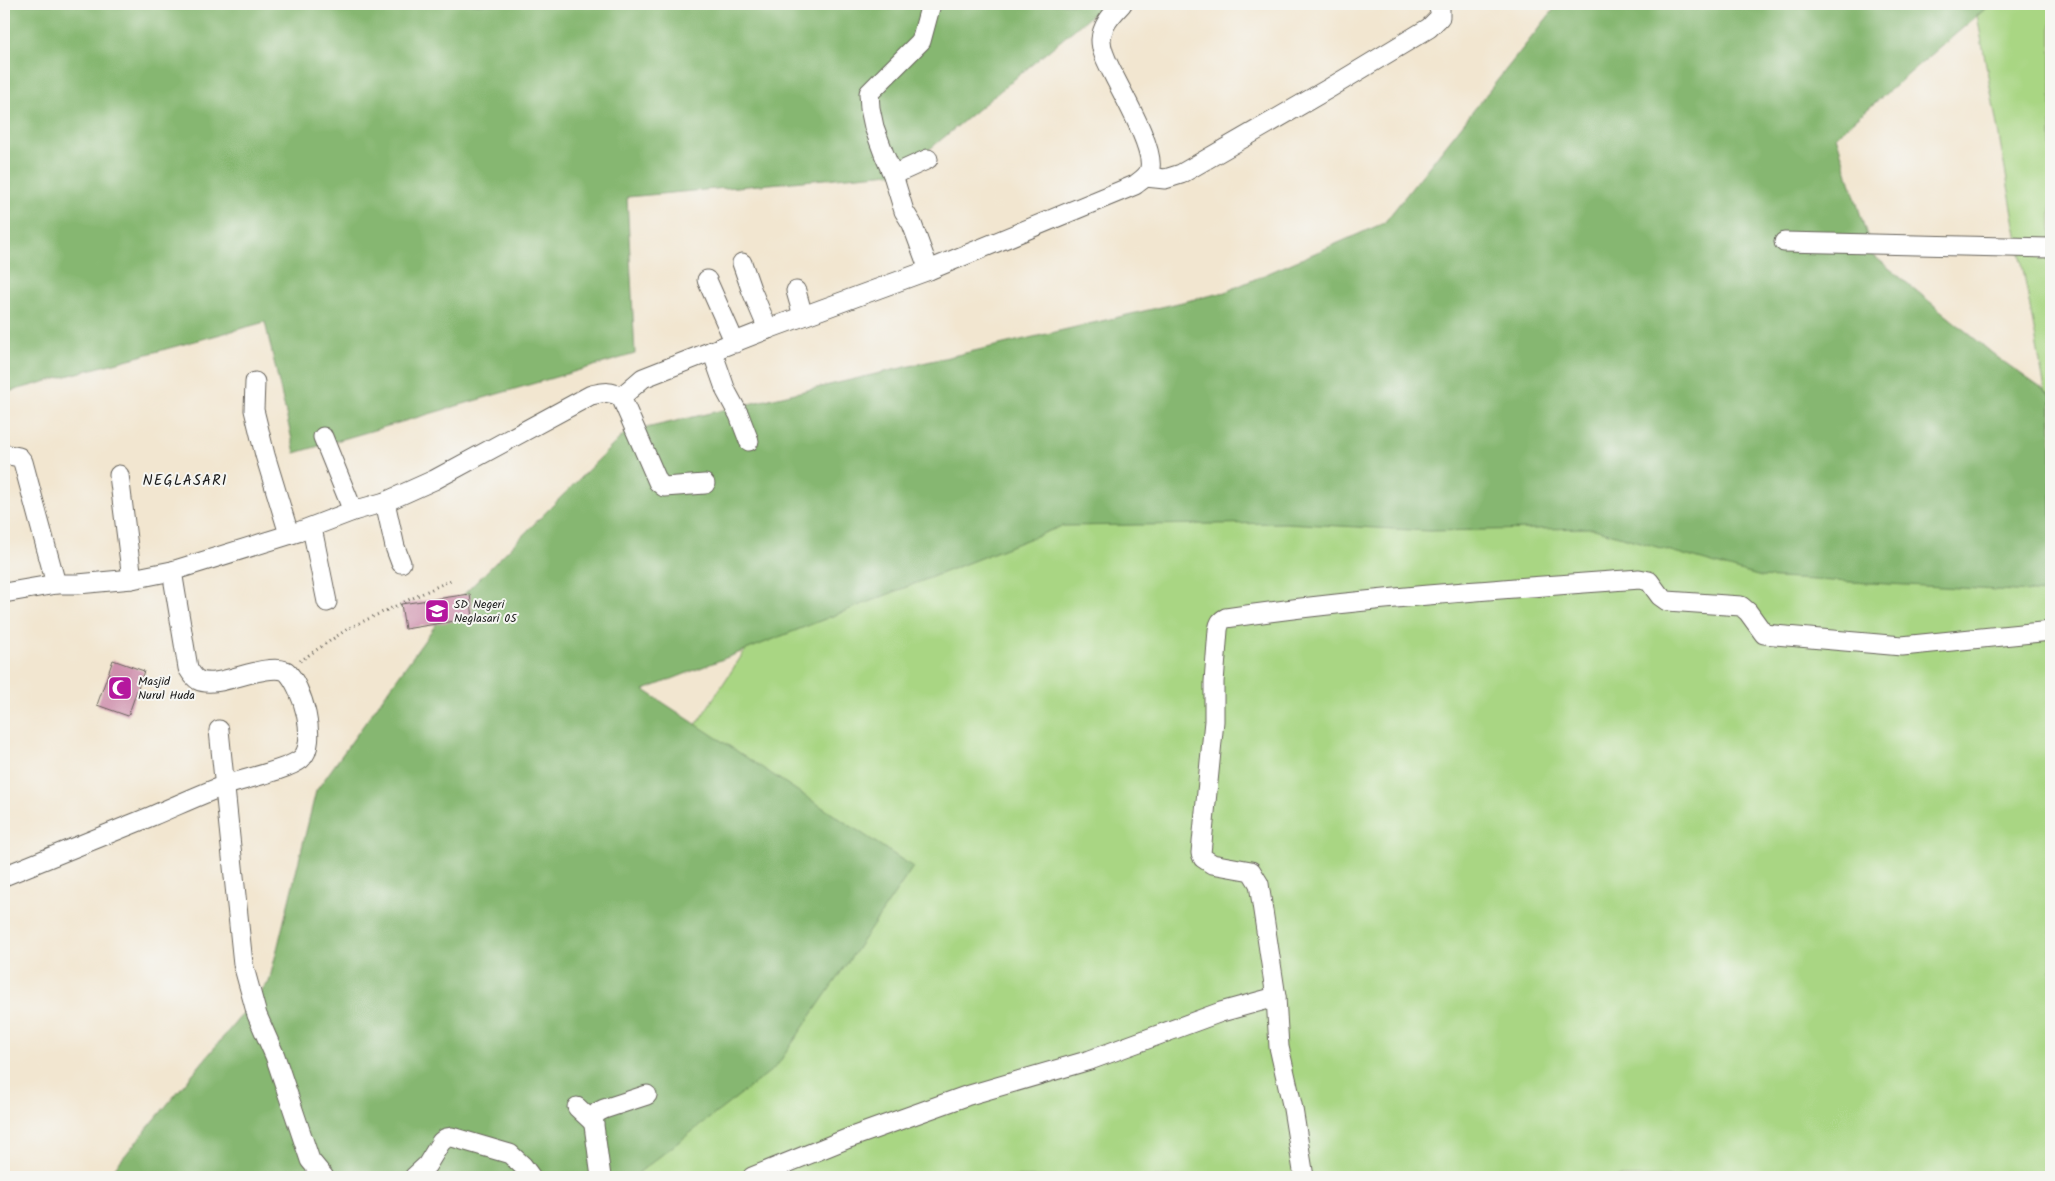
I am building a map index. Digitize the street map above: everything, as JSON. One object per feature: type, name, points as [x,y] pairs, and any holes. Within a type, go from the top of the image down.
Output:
[{"type":"street","points":[[929,270],[912,224],[904,211],[874,127],[869,93],[921,41],[930,4]]},
{"type":"street","points":[[620,396],[643,378],[768,329],[929,270],[1119,192],[1146,177],[1150,169],[1150,160],[1144,137],[1102,48],[1104,28],[1108,20],[1122,4]]},
{"type":"street","points":[[1146,177],[1165,179],[1181,174],[1328,89],[1429,28],[1440,17],[1440,9],[1437,4]]},
{"type":"street","points":[[893,176],[928,159]]},
{"type":"street","points":[[1784,242],[2051,248]]},
{"type":"street","points":[[742,263],[768,329]]},
{"type":"street","points":[[707,280],[735,343]]},
{"type":"street","points":[[796,291],[803,316]]},
{"type":"street","points":[[712,351],[726,391],[739,415],[749,441]]},
{"type":"street","points":[[255,382],[254,410],[265,455],[289,534]]},
{"type":"street","points":[[4,593],[56,584],[132,579],[172,571],[312,528],[353,511],[385,502],[434,480],[591,396],[604,392],[620,396],[658,482],[664,487],[705,484]]},
{"type":"street","points":[[323,437],[353,511]]},
{"type":"street","points":[[4,454],[18,457],[23,462],[56,584]]},
{"type":"street","points":[[119,475],[132,579]]},
{"type":"street","points":[[385,502],[395,547],[401,563]]},
{"type":"street","points":[[312,528],[327,602]]},
{"type":"street","points":[[4,876],[225,786],[271,772],[301,759],[308,748],[305,708],[294,682],[286,671],[275,669],[210,682],[197,680],[192,676],[188,668],[172,571]]},
{"type":"street","points":[[1304,1177],[1293,1109],[1278,1047],[1276,997],[1262,894],[1256,876],[1251,871],[1207,862],[1201,853],[1214,721],[1214,682],[1218,630],[1219,624],[1226,618],[1315,605],[1395,597],[1638,579],[1649,581],[1660,596],[1667,601],[1741,606],[1748,612],[1764,634],[1902,646],[2051,631]]},
{"type":"street","points":[[219,730],[243,964],[257,1015],[275,1056],[310,1160],[324,1177]]},
{"type":"street","points":[[752,1177],[849,1138],[966,1096],[1090,1060],[1222,1012],[1276,997]]},
{"type":"street","points":[[601,1177],[593,1118],[598,1112],[647,1094]]},
{"type":"street","points":[[577,1108],[594,1123]]},
{"type":"street","points":[[414,1177],[427,1164],[441,1142],[446,1138],[452,1137],[510,1154],[523,1166],[531,1177]]},
{"type":"path","points":[[286,671],[349,628],[453,580]]},
{"type":"green space","points":[[4,4],[1105,4],[902,172],[627,197],[635,354],[295,453],[265,322],[4,393]]},
{"type":"green space","points":[[1558,4],[1991,4],[1836,136],[1873,255],[1997,357],[2051,395],[2051,593],[1761,577],[1591,528],[1429,531],[1286,523],[1062,526],[644,690],[913,867],[776,1067],[633,1177],[107,1177],[269,982],[316,791],[442,616],[625,433],[1225,292],[1384,223]]},
{"type":"green space","points":[[1975,4],[2051,4],[2051,423]]},
{"type":"green space","points":[[888,434],[2051,476],[2051,1172],[2037,1177],[528,1177],[618,843]]},
{"type":"building","name":"SD Negeri Neglasari 05","points":[[470,594],[473,618],[405,629],[401,604]]},
{"type":"building","name":"Masjid Nurul Huda","points":[[113,660],[144,671],[128,716],[97,705]]},
{"type":"place","name":"SD Negeri Neglasari 05","points":[[437,611]]},
{"type":"place","name":"Masjid Nurul Huda","points":[[120,688]]},
{"type":"district","name":"NEGLASARI","points":[[185,480]]}]
